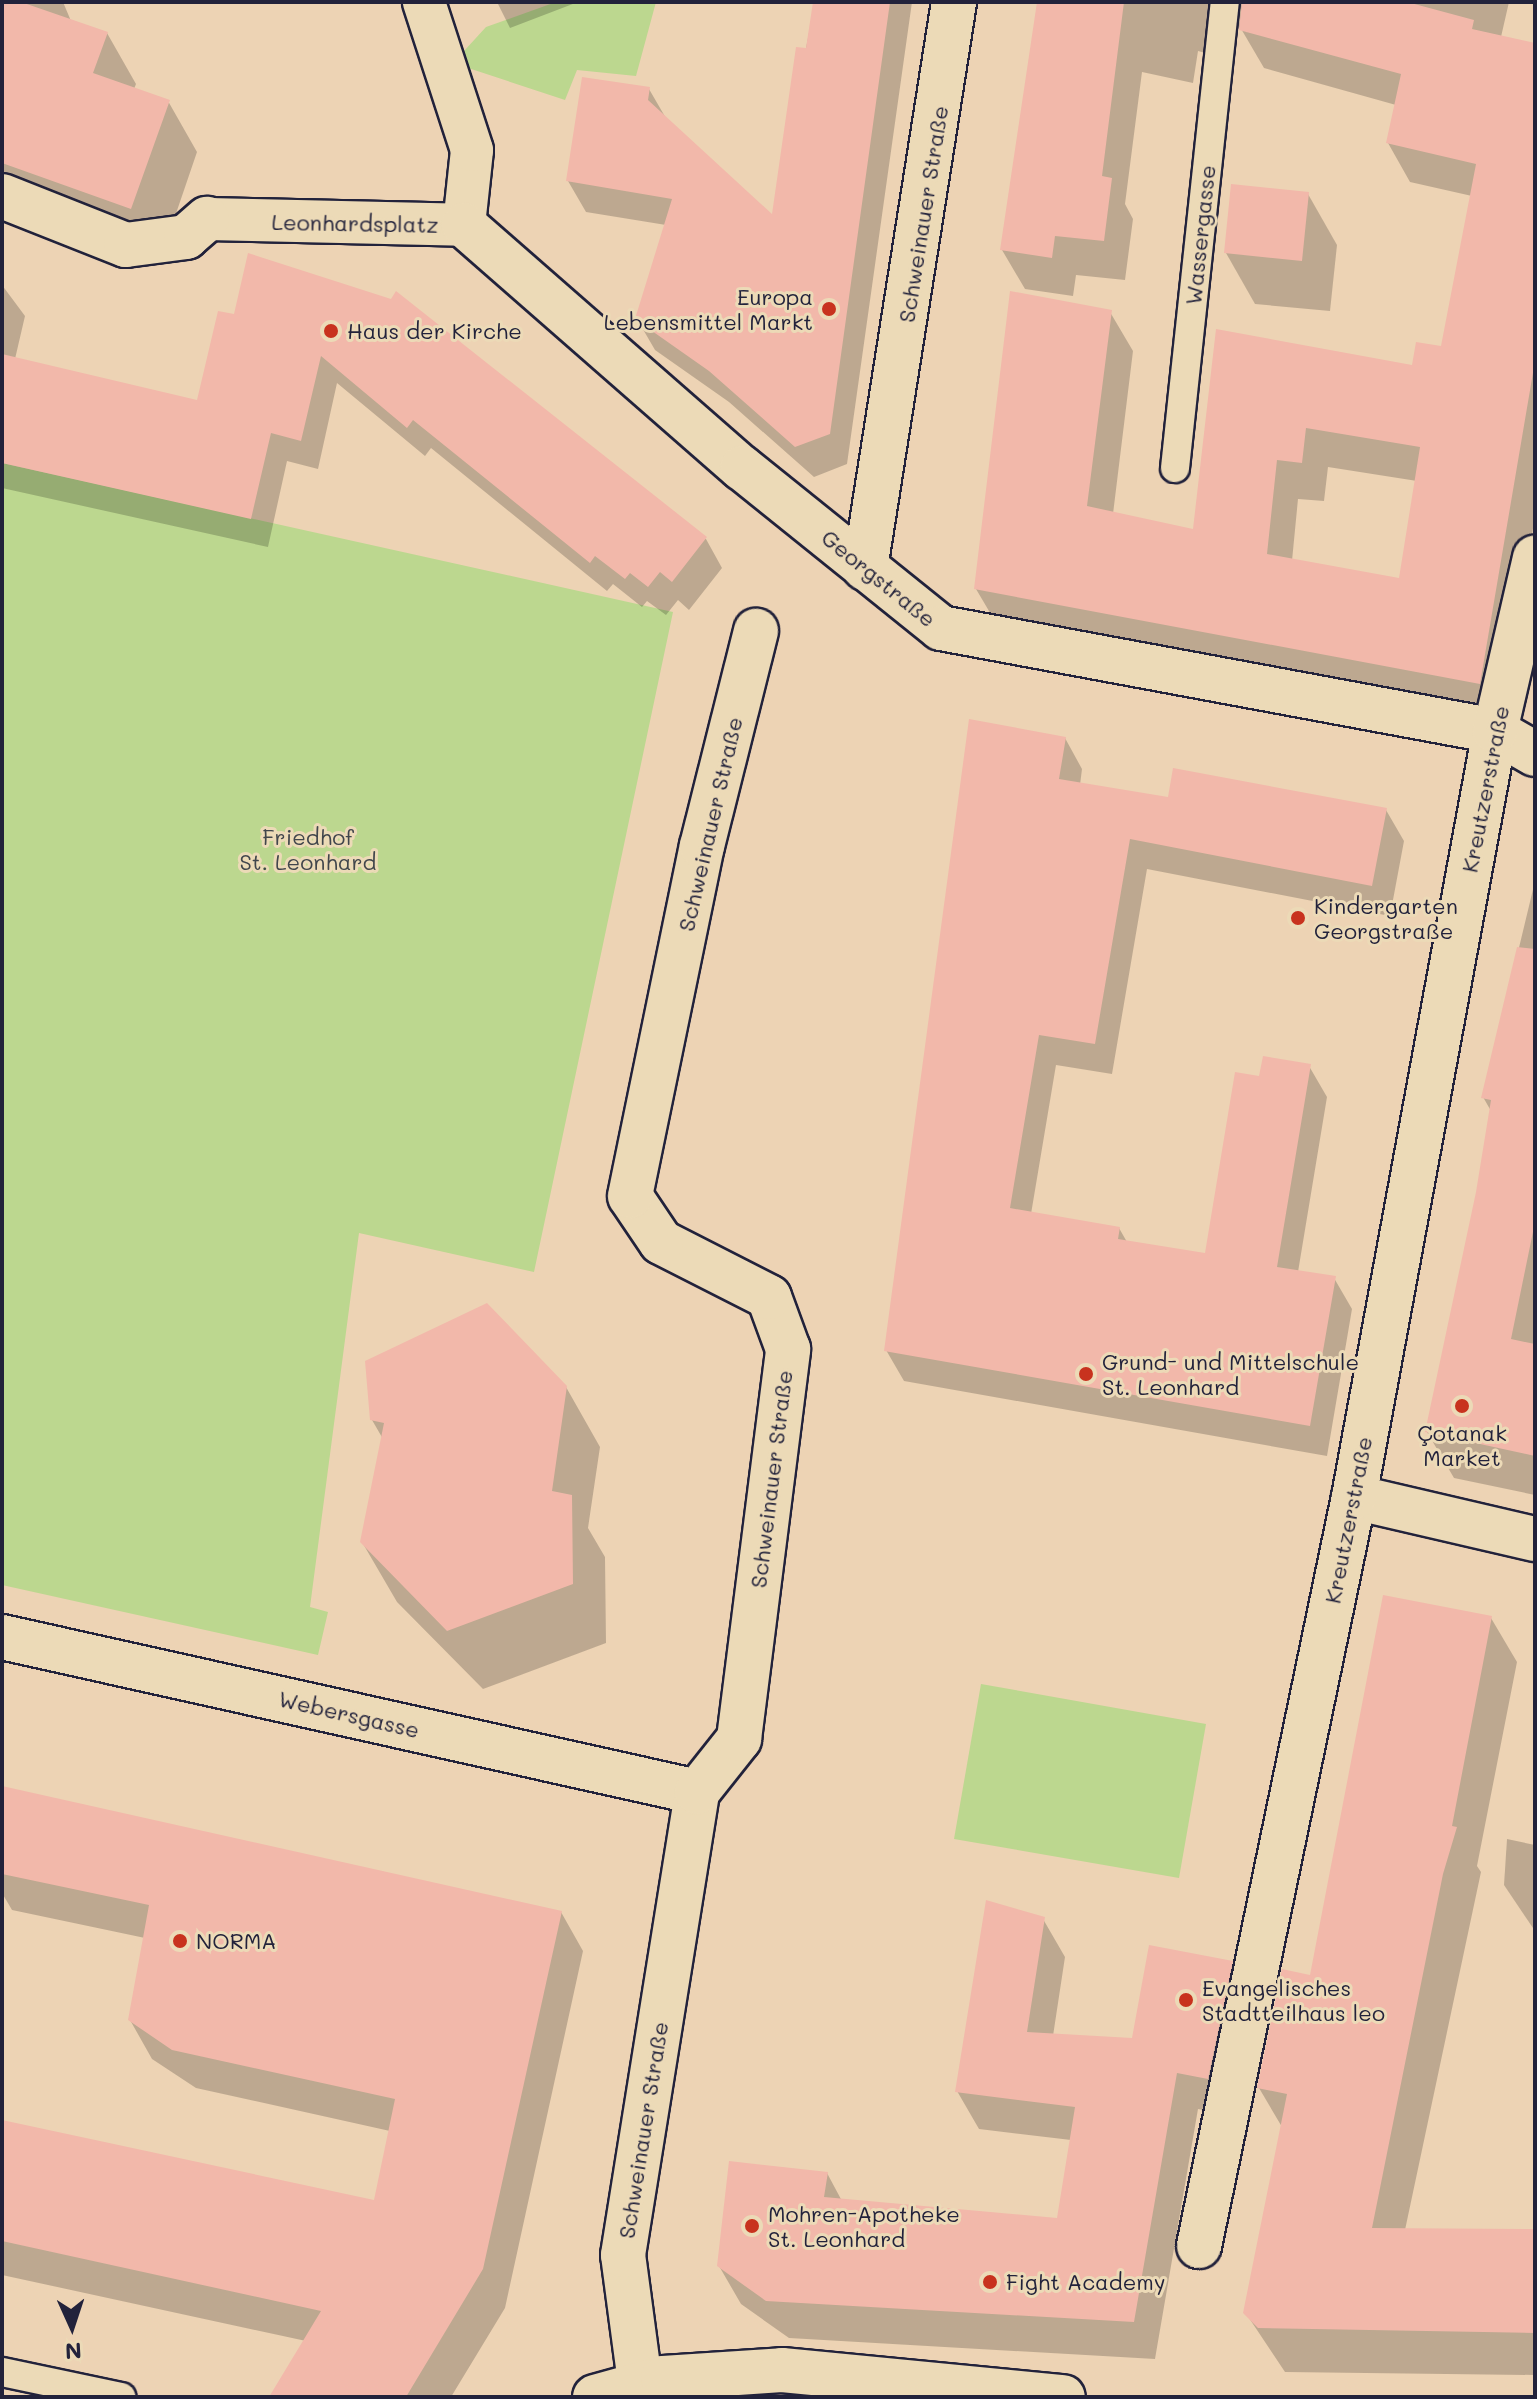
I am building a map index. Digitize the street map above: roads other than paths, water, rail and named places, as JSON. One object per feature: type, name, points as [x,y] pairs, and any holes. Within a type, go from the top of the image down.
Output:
[{"type":"street","name":"Leonhardsplatz","points":[[207,219],[464,225],[472,150],[424,2]]},
{"type":"street","name":"Schweinauer Straße","points":[[865,568],[954,2]]},
{"type":"street","points":[[2,196],[126,245],[186,237],[207,219]]},
{"type":"street","name":"Georgstraße","points":[[464,225],[865,568],[941,628],[1495,731],[1535,754]]},
{"type":"street","name":"Kreutzerstraße","points":[[1199,2246],[1354,1497],[1495,731],[1535,558]]},
{"type":"street","name":"Schweinauer Straße","points":[[640,2390],[623,2255],[697,1792],[739,1739],[788,1349],[769,1297],[661,1242],[630,1196],[702,846],[756,631]]},
{"type":"street","points":[[1354,1497],[1535,1539]]},
{"type":"street","name":"Webersgasse","points":[[2,1637],[697,1792]]},
{"type":"street","points":[[595,2397],[782,2370],[1063,2397]]},
{"type":"lane","name":"Wassergasse","points":[[1175,468],[1225,2]]},
{"type":"lane","points":[[2,2372],[121,2397]]},
{"type":"place","name":"Europa Lebensmittel Markt","points":[[829,309]]},
{"type":"place","name":"Haus der Kirche","points":[[331,331]]},
{"type":"place","name":"Kindergarten Georgstraße","points":[[1298,918]]},
{"type":"place","name":"Grund- und Mittelschule St. Leonhard","points":[[1086,1374]]},
{"type":"place","name":"Çotanak Market","points":[[1462,1406]]},
{"type":"place","name":"NORMA","points":[[180,1941]]},
{"type":"place","name":"Evangelisches Stadtteilhaus leo","points":[[1186,2000]]},
{"type":"place","name":"Mohren-Apotheke St. Leonhard","points":[[752,2226]]},
{"type":"place","name":"Fight Academy","points":[[990,2282]]},
{"type":"park label","name":"Friedhof St. Leonhard","points":[[308,848]]}]
